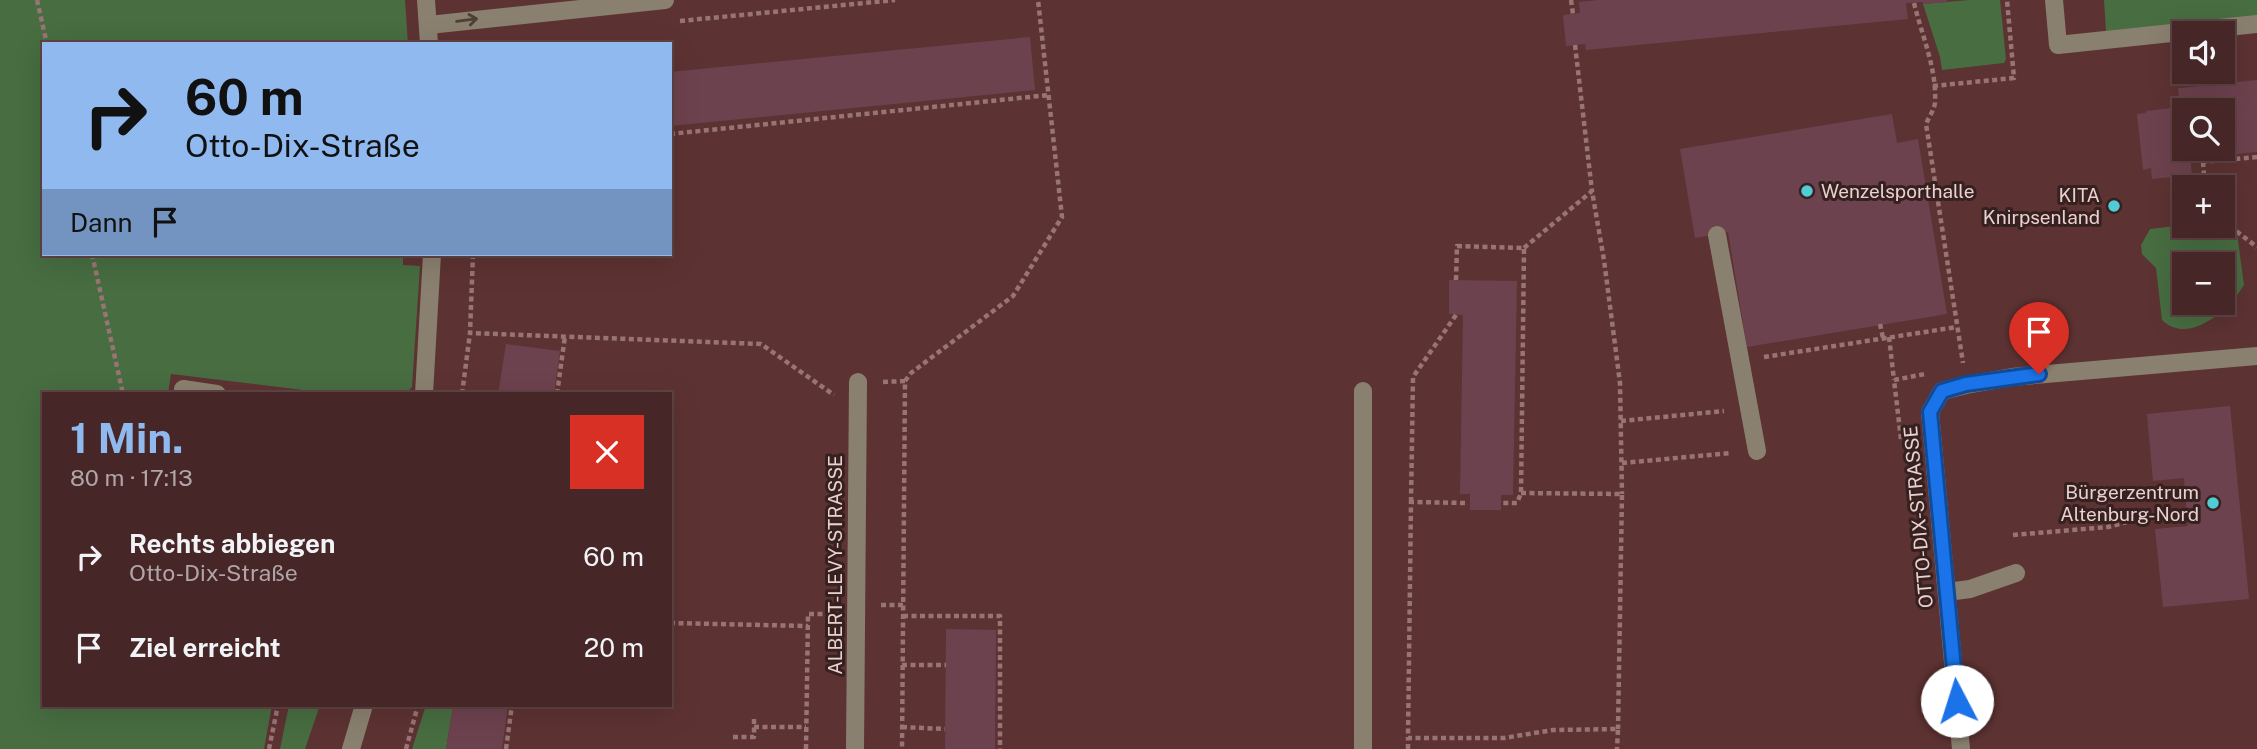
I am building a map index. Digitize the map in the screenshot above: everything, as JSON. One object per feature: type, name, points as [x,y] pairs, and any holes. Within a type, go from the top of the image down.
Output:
[{"type":"street","points":[[426,0],[429,42]]},
{"type":"street","points":[[429,25],[665,0]]},
{"type":"street","points":[[2054,0],[2058,45],[2257,24]]},
{"type":"street","points":[[1717,234],[1757,451]]},
{"type":"street","points":[[424,392],[432,256]]},
{"type":"street","name":"OTTO-DIX-STRASSE","points":[[1961,749],[1930,412],[1942,391],[1966,384],[2012,377],[2257,356]]},
{"type":"street","name":"ALBERT-LEVY-STRASSE","points":[[855,749],[858,382]]},
{"type":"street","points":[[185,392],[184,389],[204,392]]},
{"type":"street","points":[[1363,391],[1363,749]]},
{"type":"street","points":[[1947,592],[1970,589],[2016,573]]},
{"type":"street","points":[[351,749],[363,707]]},
{"type":"path","points":[[37,0],[47,42]]},
{"type":"path","points":[[672,22],[895,0]]},
{"type":"path","points":[[902,749],[905,382],[911,373],[1013,296],[1062,217],[1038,0]]},
{"type":"path","points":[[1571,0],[1573,14]]},
{"type":"path","points":[[1933,86],[2014,78],[2007,0]]},
{"type":"path","points":[[1914,3],[1930,55],[1935,106],[1926,124],[1964,367]]},
{"type":"path","points":[[1574,45],[1620,383],[1622,494],[1617,749]]},
{"type":"path","points":[[2190,84],[2190,88]]},
{"type":"path","points":[[672,134],[1049,95]]},
{"type":"path","points":[[2201,161],[2257,157]]},
{"type":"path","points":[[2203,162],[2204,175]]},
{"type":"path","points":[[1456,280],[1457,246],[1524,248],[1592,191]]},
{"type":"path","points":[[2235,229],[2257,247]]},
{"type":"path","points":[[1501,503],[1517,503],[1521,493],[1524,248]]},
{"type":"path","points":[[92,256],[123,392]]},
{"type":"path","points":[[462,392],[470,333],[473,256]]},
{"type":"path","points":[[1408,749],[1413,377],[1455,315]]},
{"type":"path","points":[[1880,324],[1886,338],[1894,380]]},
{"type":"path","points":[[1740,360],[1957,327]]},
{"type":"path","points":[[470,333],[761,344],[857,412]]},
{"type":"path","points":[[557,392],[565,336]]},
{"type":"path","points":[[858,382],[905,382]]},
{"type":"path","points":[[1621,421],[1749,409]]},
{"type":"path","points":[[1621,463],[1757,451]]},
{"type":"path","points":[[1521,493],[1622,494]]},
{"type":"path","points":[[1411,502],[1465,503]]},
{"type":"path","points":[[2013,536],[2108,527],[2158,514]]},
{"type":"path","points":[[806,749],[808,614],[856,613]]},
{"type":"path","points":[[903,616],[1000,617],[1000,749]]},
{"type":"path","points":[[672,624],[808,626]]},
{"type":"path","points":[[902,665],[946,665]]},
{"type":"path","points":[[269,749],[278,707]]},
{"type":"path","points":[[406,749],[417,707]]},
{"type":"path","points":[[506,749],[512,707]]},
{"type":"path","points":[[733,737],[754,737],[754,716]]},
{"type":"path","points":[[754,727],[806,727]]},
{"type":"path","points":[[902,727],[945,729]]},
{"type":"path","points":[[1408,738],[1504,738],[1553,730],[1618,729]]},
{"type":"green space","points":[[0,0],[405,0],[408,42],[42,42],[42,256],[403,256],[403,265],[420,266],[412,387],[407,392],[320,392],[171,374],[168,392],[42,392],[42,707],[272,707],[264,749],[0,749]]},
{"type":"green space","points":[[2000,0],[2006,59],[2004,63],[1942,70],[1923,4]]},
{"type":"green space","points":[[2104,0],[2257,0],[2257,16],[2172,21],[2172,24],[2106,31]]},
{"type":"green space","points":[[2172,226],[2172,238],[2235,238],[2236,226],[2244,285],[2235,298],[2235,252],[2172,252],[2172,315],[2218,315],[2208,322],[2184,329],[2173,327],[2162,320],[2156,268],[2142,254],[2141,245],[2150,229]]},
{"type":"green space","points":[[289,707],[319,707],[305,749],[280,749]]},
{"type":"green space","points":[[425,707],[453,707],[446,749],[412,749]]},
{"type":"building","points":[[1579,2],[1947,2],[1906,3],[1908,19],[1586,50],[1585,44],[1566,46],[1563,15],[1580,13]]},
{"type":"building","points":[[1030,37],[1035,90],[672,126],[672,72]]},
{"type":"building","points":[[2257,80],[2257,152],[2235,154],[2235,98],[2179,98],[2178,88]]},
{"type":"building","points":[[2172,108],[2172,161],[2191,161],[2192,175],[2152,179],[2151,168],[2143,170],[2137,114]]},
{"type":"building","name":"Wenzelsporthalle","points":[[1892,114],[1897,143],[1918,139],[1947,314],[1747,347],[1728,232],[1695,238],[1680,149]]},
{"type":"building","points":[[1449,280],[1517,281],[1513,495],[1501,495],[1501,510],[1470,510],[1470,494],[1460,494],[1463,315],[1449,314]]},
{"type":"building","points":[[506,344],[560,351],[554,392],[498,392]]},
{"type":"building","name":"Bürgerzentrum Altenburg-Nord","points":[[2230,406],[2249,599],[2163,607],[2155,529],[2188,526],[2184,478],[2153,481],[2147,414]]},
{"type":"building","points":[[946,629],[996,630],[995,749],[945,749]]},
{"type":"building","points":[[453,707],[508,707],[502,749],[446,749]]},
{"type":"place","name":"Wenzelsporthalle","points":[[1807,191]]},
{"type":"place","name":"KITA Knirpsenland","points":[[2114,206]]},
{"type":"place","name":"Bürgerzentrum Altenburg-Nord","points":[[2213,503]]},
{"type":"route","points":[[1957,701],[1930,412],[1942,391],[1966,384],[2039,374]]}]
